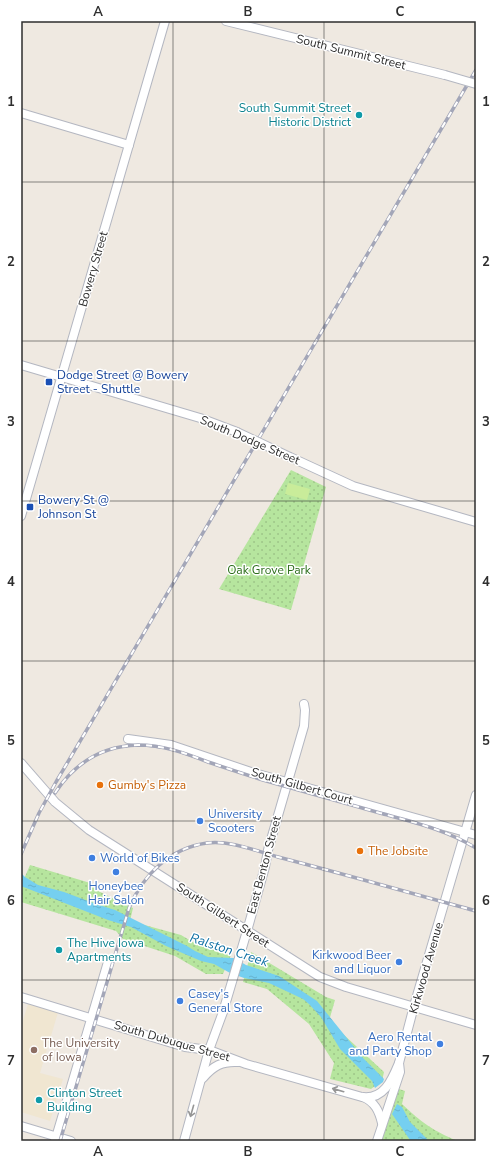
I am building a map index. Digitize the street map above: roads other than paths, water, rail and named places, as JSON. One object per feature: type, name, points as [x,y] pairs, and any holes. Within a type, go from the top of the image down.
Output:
[{"type":"street","name":"Bowery Street","points":[[21,516],[165,21]]},
{"type":"street","name":"South Summit Street","points":[[226,21],[476,84]]},
{"type":"street","points":[[21,113],[129,145]]},
{"type":"street","name":"South Dodge Street","points":[[21,365],[200,418],[237,432],[353,486],[476,522]]},
{"type":"street","name":"East Benton Street","points":[[184,1141],[209,1050],[247,931],[265,867],[268,850],[304,726],[304,704]]},
{"type":"street","name":"South Gilbert Court","points":[[128,739],[171,745],[251,772],[476,835]]},
{"type":"street","name":"South Gilbert Street","points":[[21,764],[55,802],[80,824],[320,977],[330,982],[476,1025]]},
{"type":"street","name":"Kirkwood Avenue","points":[[377,1141],[400,1072],[399,1063],[414,1006],[476,794]]},
{"type":"street","points":[[56,1139],[108,962]]},
{"type":"street","name":"South Dubuque Street","points":[[21,998],[185,1047],[209,1050],[246,1064],[362,1097],[372,1097],[381,1093],[389,1084],[399,1063]]},
{"type":"street","points":[[201,1082],[216,1065],[231,1062],[246,1064]]},
{"type":"street","points":[[362,1097],[378,1109],[382,1124]]},
{"type":"street","points":[[21,1126],[56,1139],[71,1141]]},
{"type":"water","name":"Ralston Creek","points":[[21,873],[38,885],[64,892],[115,910],[208,957],[234,958],[246,965],[279,976],[317,1001],[363,1058],[384,1079],[383,1082],[375,1088],[372,1081],[340,1049],[321,1017],[303,999],[269,983],[244,978],[230,973],[214,964],[201,961],[166,946],[131,927],[108,920],[21,886]]},
{"type":"water","points":[[397,1104],[402,1107],[410,1122],[429,1141],[410,1140],[392,1114]]},
{"type":"railway","points":[[21,854],[39,813],[56,782],[476,70]]},
{"type":"railway","points":[[55,793],[71,773],[90,758],[100,753],[125,746],[156,746],[182,753],[263,780],[430,827],[453,836],[476,848]]},
{"type":"railway","points":[[60,1141],[129,908],[135,896],[150,874],[170,857],[194,846],[216,842],[225,843],[476,911]]},
{"type":"place","name":"South Summit Street Historic District","points":[[359,115]]},
{"type":"place","name":"Dodge Street @ Bowery Street - Shuttle","points":[[49,382]]},
{"type":"place","name":"Bowery St @ Johnson St","points":[[30,507]]},
{"type":"place","name":"Gumby's Pizza","points":[[100,785]]},
{"type":"place","name":"University Scooters","points":[[200,821]]},
{"type":"place","name":"The Jobsite","points":[[360,851]]},
{"type":"place","name":"World of Bikes","points":[[92,858]]},
{"type":"place","name":"Honeybee Hair Salon","points":[[116,872]]},
{"type":"place","name":"The Hive Iowa Apartments","points":[[59,950]]},
{"type":"place","name":"Kirkwood Beer and Liquor","points":[[399,962]]},
{"type":"place","name":"Casey's General Store","points":[[180,1001]]},
{"type":"place","name":"Aero Rental and Party Shop","points":[[440,1044]]},
{"type":"place","name":"The University of Iowa","points":[[34,1050]]},
{"type":"place","name":"Clinton Street Building","points":[[39,1100]]},
{"type":"park label","name":"Oak Grove Park","points":[[269,570]]}]
